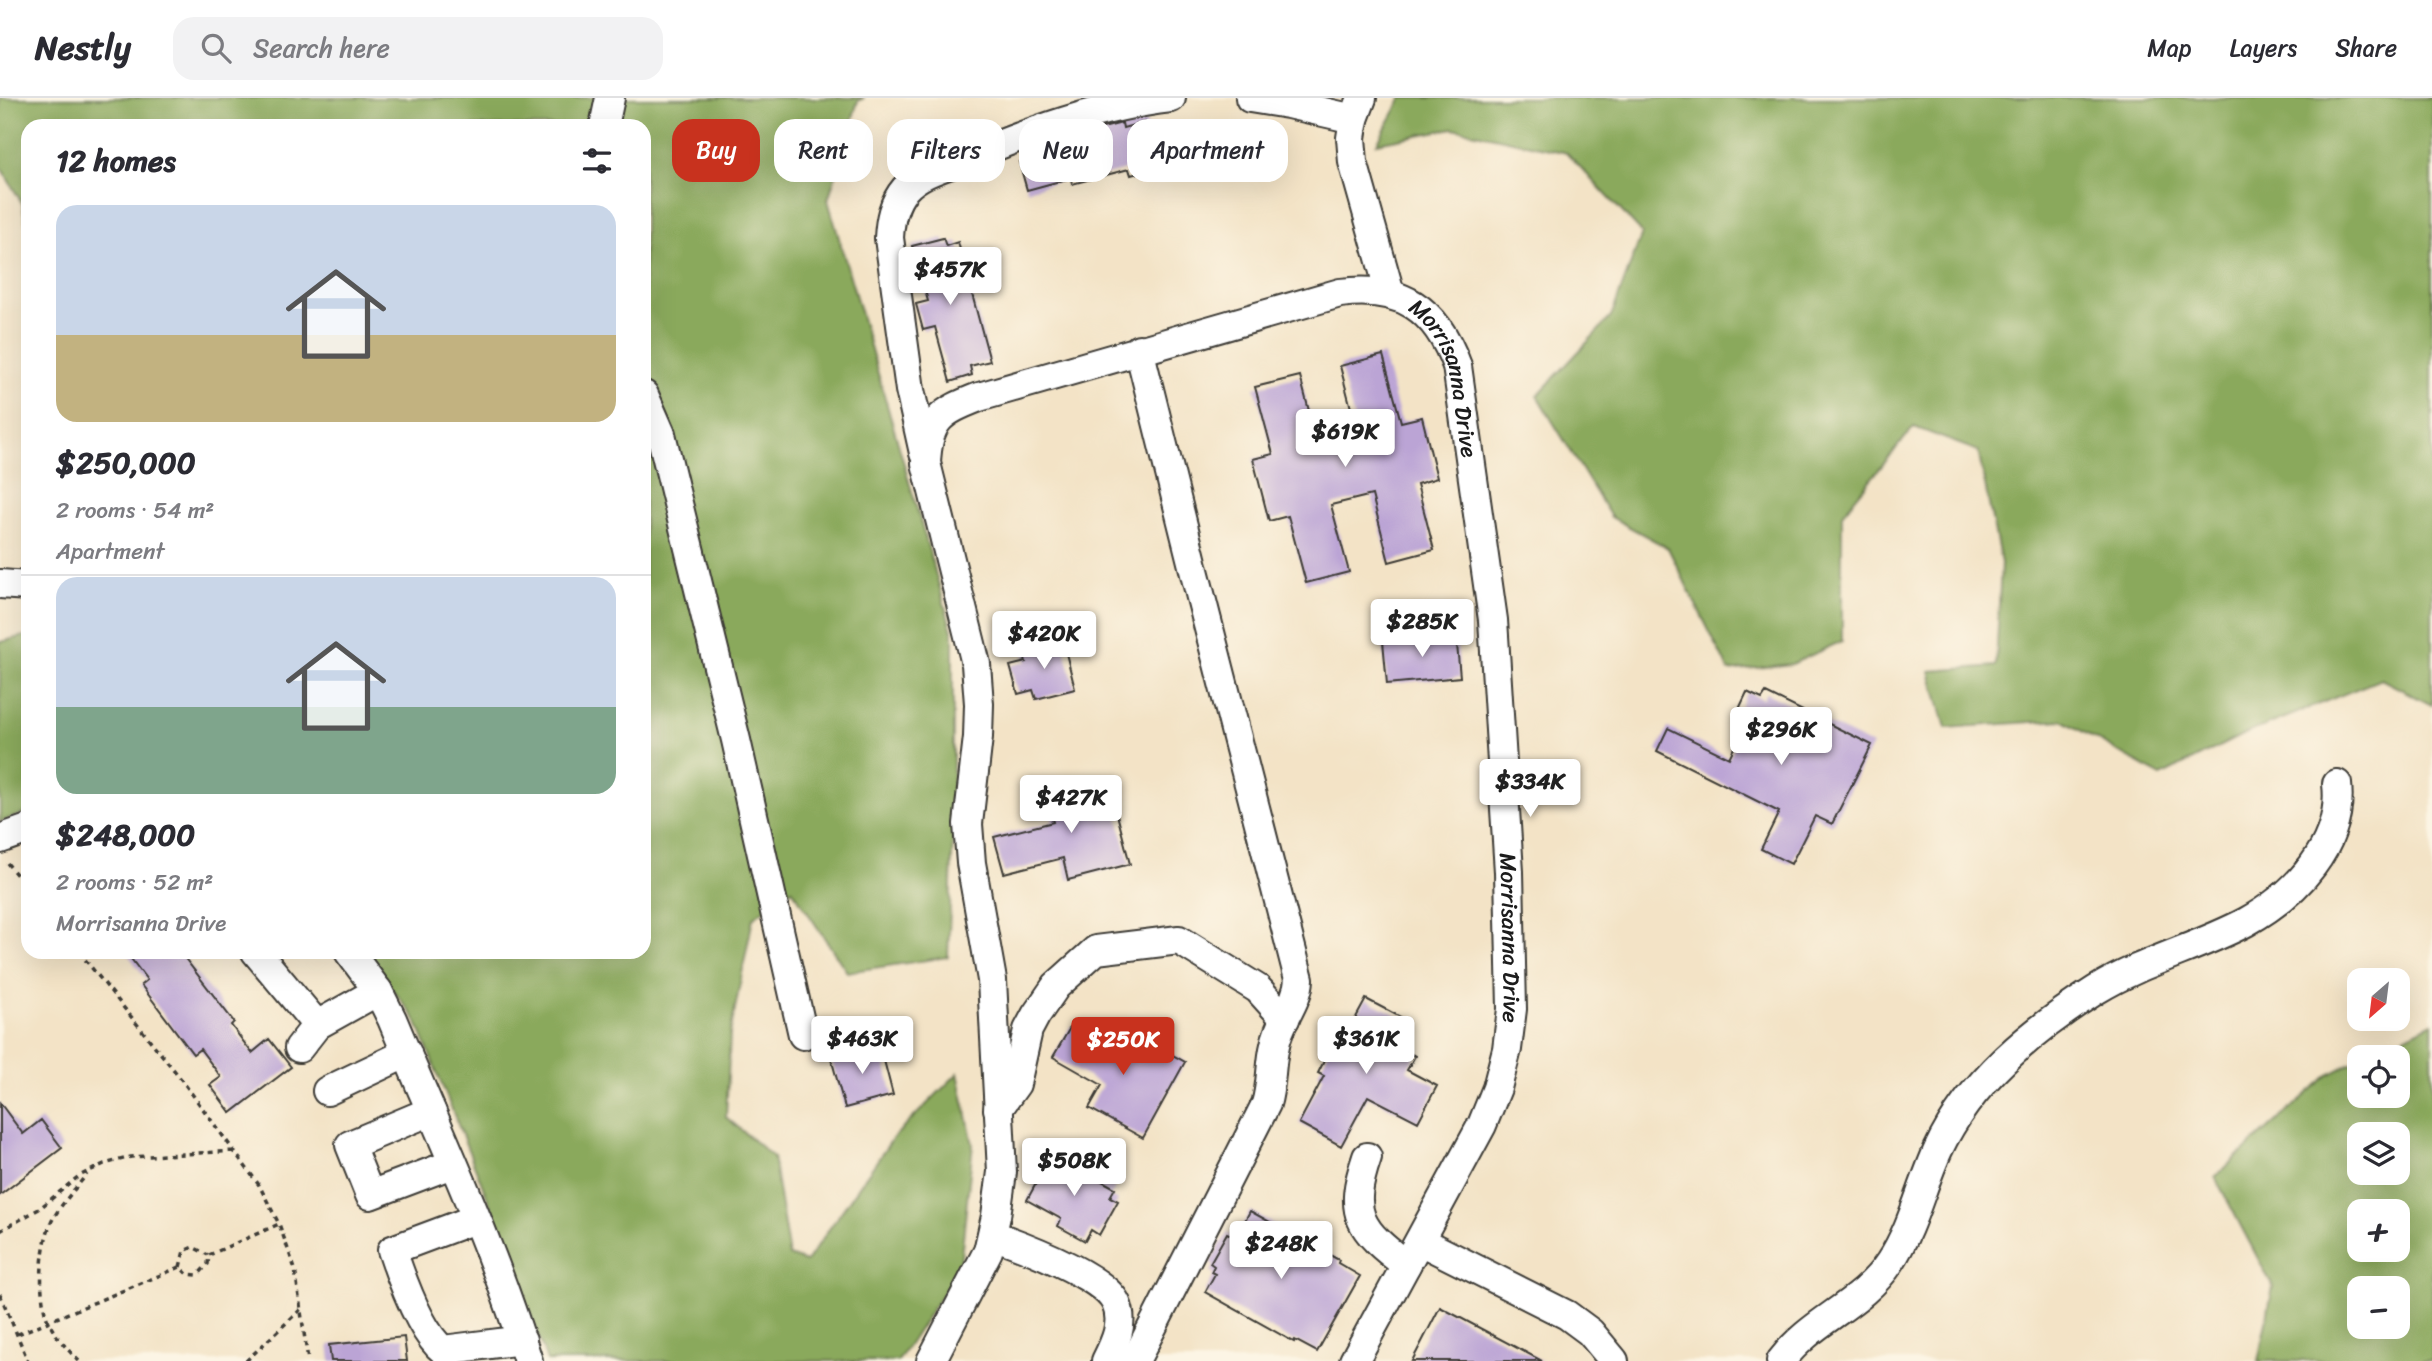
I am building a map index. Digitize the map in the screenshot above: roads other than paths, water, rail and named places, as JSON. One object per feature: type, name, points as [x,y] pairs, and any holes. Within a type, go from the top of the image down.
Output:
[{"type":"street","points":[[606,119],[610,98]]},
{"type":"street","points":[[931,1361],[974,1280],[993,1235],[1002,1172],[992,980],[971,863],[968,824],[978,737],[976,664],[910,390],[889,238],[890,220],[896,203],[906,188],[920,177],[990,148],[1104,111],[1171,98]]},
{"type":"street","points":[[1250,98],[1288,104],[1358,109]]},
{"type":"street","name":"Morrisanna Drive","points":[[1354,1361],[1482,1125],[1497,1088],[1507,1049],[1512,1009],[1509,872],[1493,620],[1457,366],[1449,344],[1436,324],[1419,307],[1390,293],[1353,162],[1351,138],[1358,109]]},
{"type":"street","points":[[926,463],[927,442],[933,426],[950,408],[979,397],[1340,293],[1363,290],[1390,293]]},
{"type":"street","points":[[1135,1361],[1266,1104],[1275,1044],[1298,992],[1299,979],[1139,349]]},
{"type":"street","points":[[651,412],[660,434],[736,740],[803,1035]]},
{"type":"street","points":[[0,584],[21,586]]},
{"type":"street","points":[[1781,1361],[1810,1331],[1844,1309],[1869,1288],[1890,1263],[1910,1226],[1938,1150],[1956,1117],[1978,1086],[1999,1064],[2045,1026],[2126,973],[2245,922],[2271,905],[2319,859],[2330,839],[2336,817],[2337,785]]},
{"type":"street","points":[[0,838],[21,831]]},
{"type":"street","points":[[998,1109],[1016,1084],[1028,1030],[1036,1015],[1056,986],[1096,950],[1179,940],[1258,989],[1285,1018]]},
{"type":"street","points":[[262,959],[317,1025]]},
{"type":"street","points":[[354,959],[377,991],[407,1053],[475,1219],[525,1350],[443,1350],[435,1344],[398,1269],[392,1250],[475,1219]]},
{"type":"street","points":[[299,1048],[317,1025],[377,991]]},
{"type":"street","points":[[327,1091],[407,1053]]},
{"type":"street","points":[[431,1111],[350,1144],[370,1195],[452,1164]]},
{"type":"street","points":[[1367,1157],[1358,1189],[1358,1210],[1363,1226],[1376,1242],[1413,1253],[1567,1315],[1590,1332],[1614,1361]]},
{"type":"street","points":[[993,1235],[1025,1246],[1097,1283],[1108,1292],[1116,1303],[1120,1316],[1119,1331],[1107,1361]]}]
